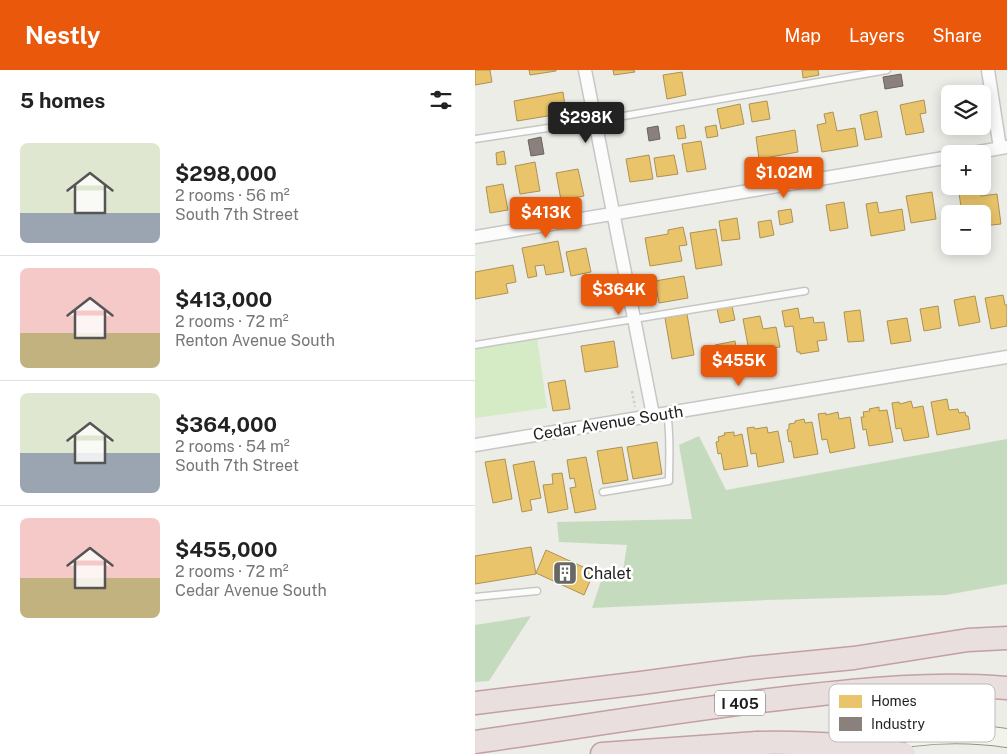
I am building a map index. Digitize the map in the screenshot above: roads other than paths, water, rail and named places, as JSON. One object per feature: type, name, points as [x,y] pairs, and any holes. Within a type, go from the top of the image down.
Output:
[{"type":"highway","points":[[854,658],[968,640],[1007,638]]},
{"type":"highway","name":"I 405","points":[[475,703],[752,668],[854,658],[960,651],[1007,653]]},
{"type":"highway","name":"I 405","points":[[475,742],[742,703],[829,693]]},
{"type":"highway","points":[[602,754],[757,743],[828,744],[904,754]]},
{"type":"street","points":[[585,70],[653,415]]},
{"type":"street","points":[[988,70],[1004,148],[991,150]]},
{"type":"street","points":[[475,237],[941,158]]},
{"type":"street","name":"Cedar Avenue South","points":[[475,445],[1007,357]]},
{"type":"street","points":[[828,754],[883,742]]},
{"type":"lane","points":[[475,139],[595,121],[887,70]]},
{"type":"lane","points":[[475,345],[805,291]]},
{"type":"lane","points":[[603,492],[669,481],[670,431],[667,413]]},
{"type":"lane","points":[[475,597],[537,590]]},
{"type":"place","name":"Chalet","points":[[565,573]]}]
